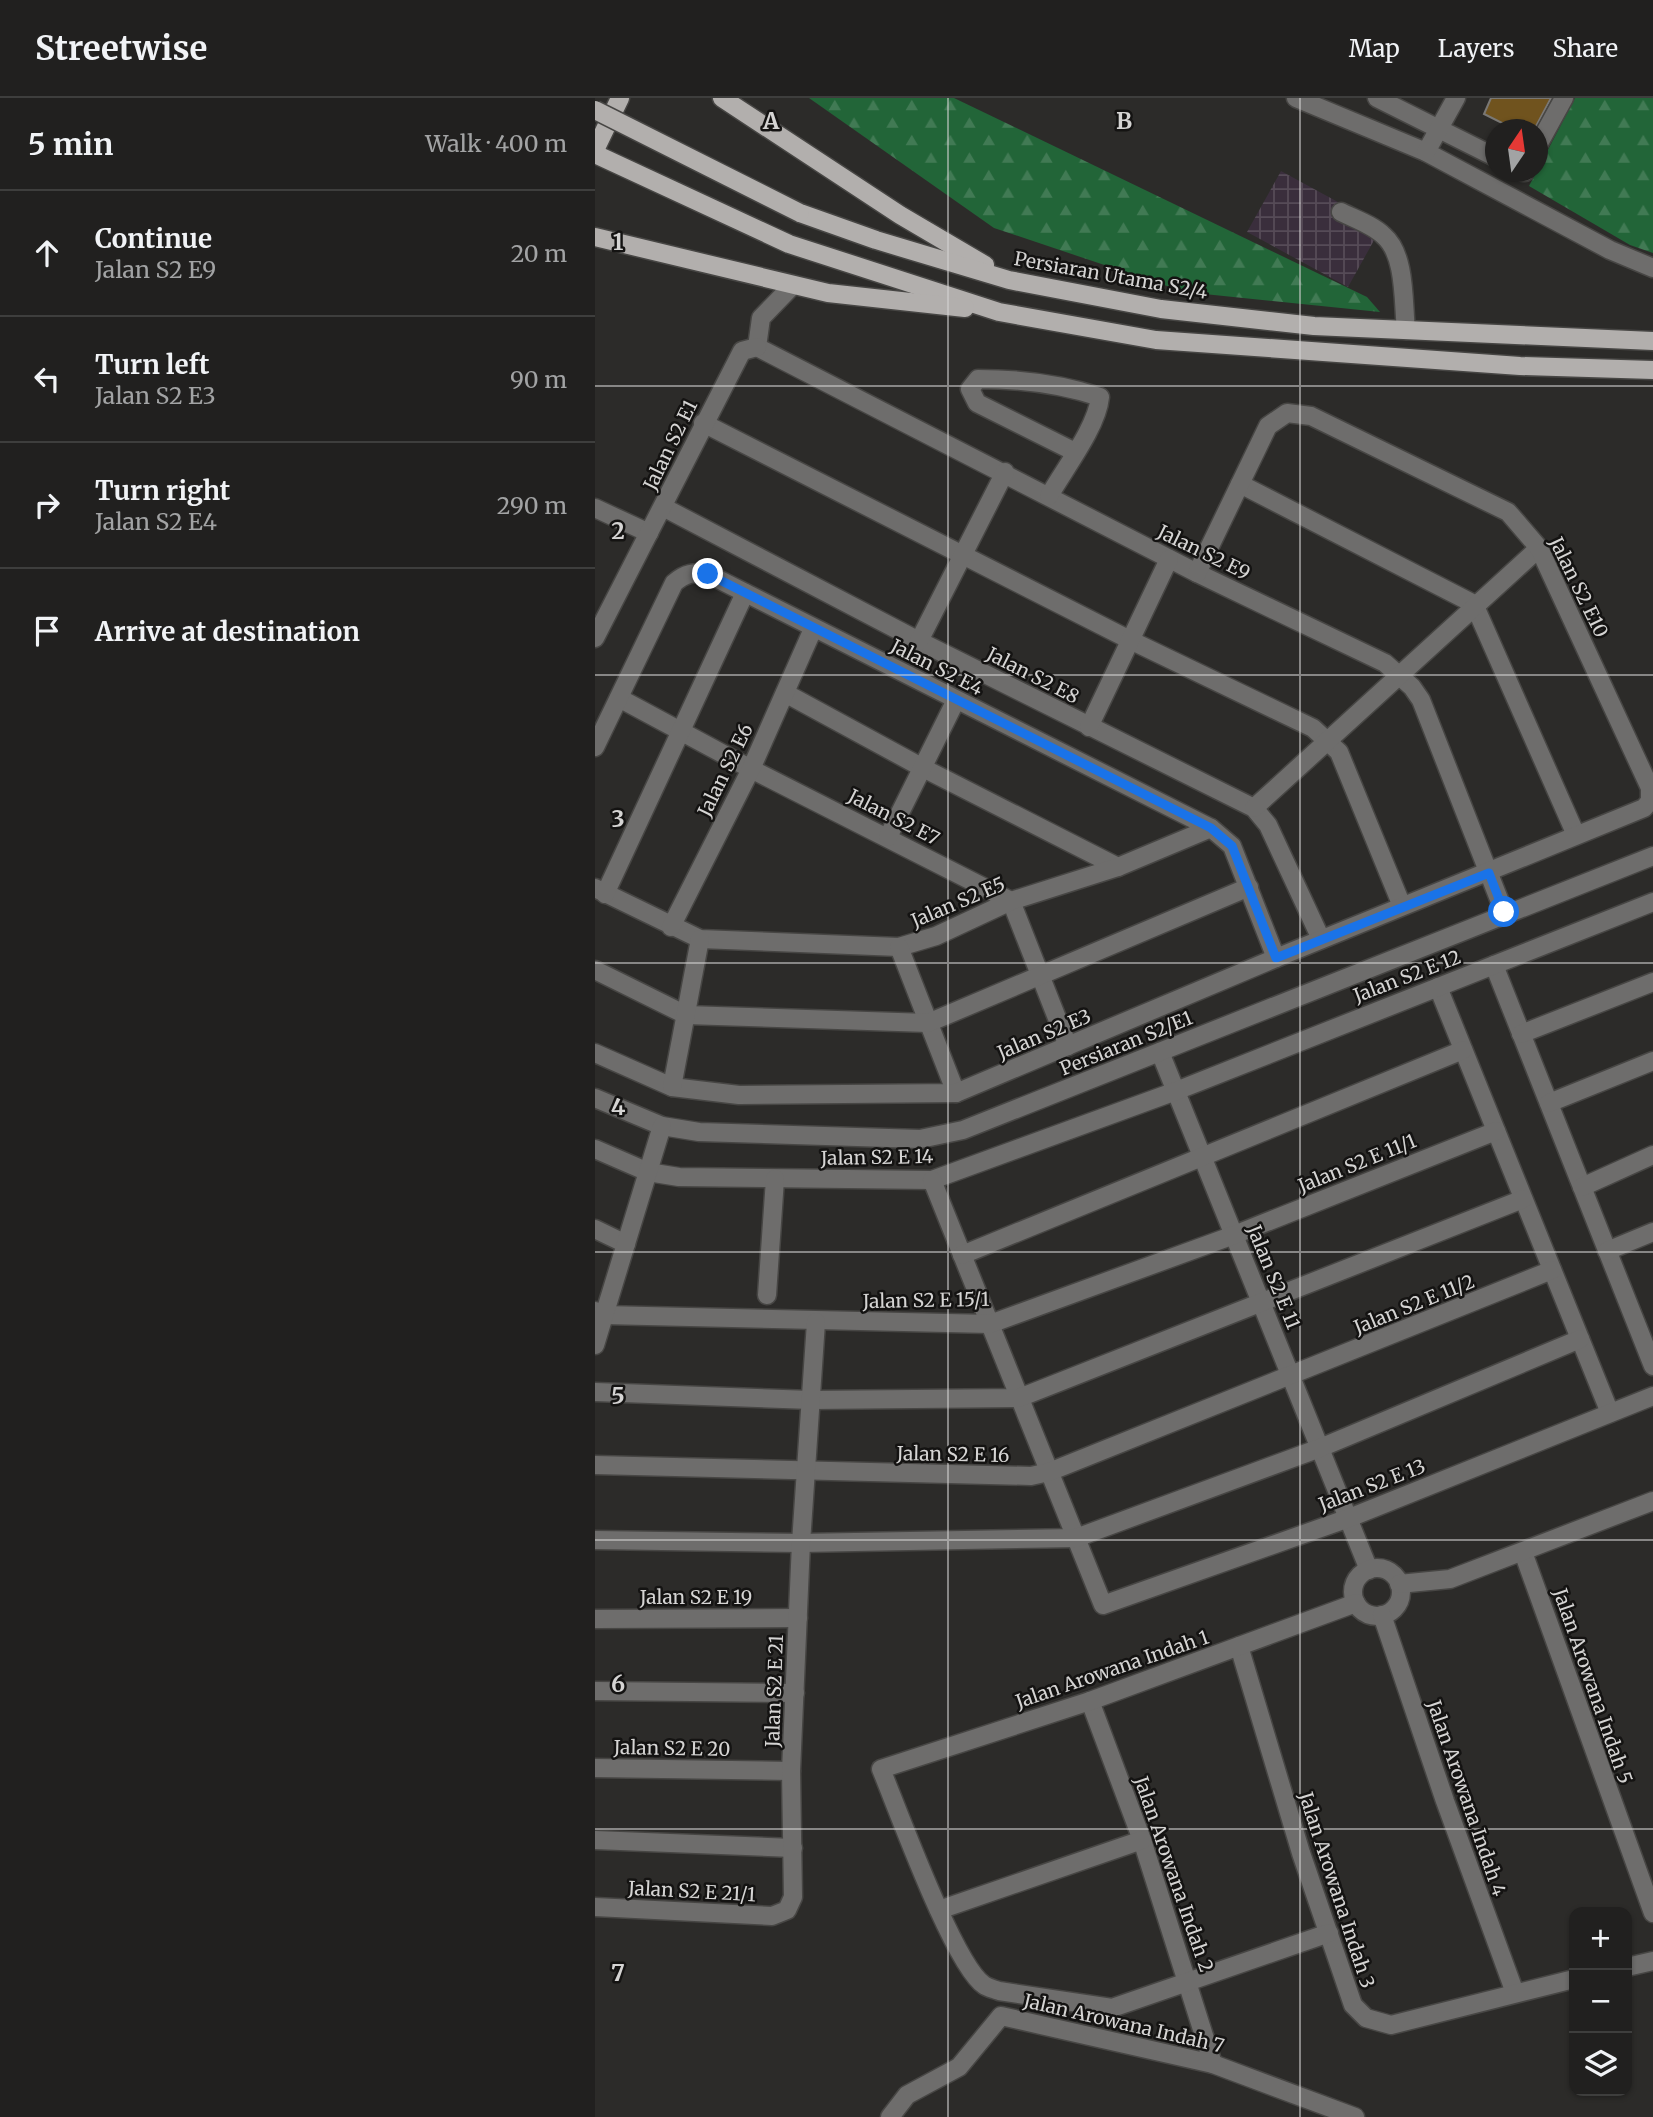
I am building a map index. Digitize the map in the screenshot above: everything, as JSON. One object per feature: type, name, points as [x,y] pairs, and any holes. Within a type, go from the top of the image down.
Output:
[{"type":"main road","points":[[620,98],[595,152],[789,244],[999,312]]},
{"type":"main road","points":[[722,98],[899,215],[1009,280]]},
{"type":"main road","name":"Persiaran Utama S2/4","points":[[595,110],[800,213],[876,240],[1009,280],[1161,309],[1314,326],[1653,341]]},
{"type":"main road","points":[[599,240],[828,293],[999,312],[1156,340],[1520,366],[1653,370]]},
{"type":"street","points":[[1296,98],[1426,152],[1610,250],[1653,268]]},
{"type":"street","points":[[1377,98],[1485,151]]},
{"type":"street","points":[[1426,152],[1456,98]]},
{"type":"street","points":[[1548,128],[1564,98]]},
{"type":"street","points":[[1341,212],[1384,234],[1392,245],[1398,263],[1406,330]]},
{"type":"street","points":[[757,347],[761,318],[793,285]]},
{"type":"street","name":"Jalan S2 E1","points":[[595,638],[743,351],[757,347]]},
{"type":"street","name":"Jalan S2 E9","points":[[757,347],[1005,472],[1169,559],[1385,663],[1399,673],[1421,700],[1504,912]]},
{"type":"street","points":[[1049,496],[1075,452],[1098,410],[1100,397],[1081,390],[999,379],[978,379],[970,390],[977,403],[1075,452]]},
{"type":"street","name":"Jalan S2 E10","points":[[1197,573],[1268,426],[1287,413],[1311,416],[1509,512],[1539,548],[1650,788],[1650,801],[1644,808],[1489,873]]},
{"type":"street","points":[[703,424],[963,557],[1313,728],[1339,752],[1402,906]]},
{"type":"street","points":[[919,641],[1005,472]]},
{"type":"street","points":[[1240,484],[1474,604],[1576,835]]},
{"type":"street","name":"Jalan S2 E8","points":[[663,507],[919,641],[1254,808],[1268,825],[1321,939]]},
{"type":"street","points":[[595,508],[649,533]]},
{"type":"street","points":[[1254,808],[1474,604],[1539,548]]},
{"type":"street","points":[[1089,727],[1169,559]]},
{"type":"street","name":"Jalan S2 E4","points":[[595,747],[674,583],[682,576],[694,572],[708,574],[1211,828],[1232,846],[1276,958]]},
{"type":"street","points":[[600,891],[682,732],[744,593]]},
{"type":"street","name":"Jalan S2 E6","points":[[671,927],[751,769],[813,629]]},
{"type":"street","points":[[785,692],[922,768],[1118,866]]},
{"type":"street","name":"Jalan S2 E7","points":[[619,698],[751,769],[1011,901]]},
{"type":"street","points":[[888,837],[956,700]]},
{"type":"street","name":"Jalan S2 E5","points":[[600,891],[701,939],[899,947],[936,936],[1011,901],[1118,866],[1211,828]]},
{"type":"street","name":"Persiaran S2/E1","points":[[595,1098],[662,1126],[699,1132],[920,1139],[963,1129],[1504,912],[1653,856]]},
{"type":"street","name":"Jalan S2 E3","points":[[595,1053],[672,1087],[739,1095],[956,1093],[1321,939],[1489,873]]},
{"type":"street","points":[[595,970],[686,1015],[928,1023],[1042,977],[1249,887]]},
{"type":"street","points":[[1011,901],[1068,1046]]},
{"type":"street","name":"Jalan S2 E 12","points":[[1175,1091],[1653,902]]},
{"type":"street","points":[[672,1087],[701,939]]},
{"type":"street","points":[[899,947],[956,1093]]},
{"type":"street","points":[[1494,965],[1607,1251],[1645,1322],[1653,1366]]},
{"type":"street","points":[[1521,1034],[1653,982]]},
{"type":"street","points":[[1438,987],[1610,1413]]},
{"type":"street","points":[[962,1255],[1203,1159],[1463,1050]]},
{"type":"street","name":"Jalan S2 E 11","points":[[1160,1052],[1370,1570]]},
{"type":"street","points":[[1549,1103],[1653,1061]]},
{"type":"street","name":"Jalan S2 E 14","points":[[595,1149],[648,1172],[679,1177],[932,1180],[1175,1091]]},
{"type":"street","points":[[595,1345],[600,1313],[626,1244],[662,1126]]},
{"type":"street","name":"Jalan S2 E 11/1","points":[[1234,1235],[1496,1131]]},
{"type":"street","points":[[1582,1187],[1653,1155]]},
{"type":"street","points":[[767,1295],[775,1179]]},
{"type":"street","points":[[932,1180],[1076,1538]]},
{"type":"street","points":[[595,1392],[811,1400],[1019,1398],[1262,1305],[1523,1199]]},
{"type":"street","points":[[595,1229],[626,1244]]},
{"type":"street","points":[[1607,1251],[1653,1231]]},
{"type":"street","name":"Jalan S2 E 15/1","points":[[600,1313],[816,1322],[990,1324],[1234,1235]]},
{"type":"street","name":"Jalan S2 E 11/2","points":[[1291,1377],[1552,1270]]},
{"type":"street","name":"Jalan S2 E 21","points":[[786,1910],[793,1897],[791,1771],[797,1618],[816,1322]]},
{"type":"street","points":[[595,1540],[801,1543],[1076,1538],[1320,1448],[1580,1339]]},
{"type":"street","name":"Jalan S2 E 16","points":[[595,1465],[806,1473],[1031,1476],[1049,1472],[1291,1377]]},
{"type":"street","name":"Jalan S2 E 13","points":[[1076,1538],[1103,1605],[1349,1518],[1653,1396]]},
{"type":"street","points":[[1399,1584],[1450,1579],[1653,1501]]},
{"type":"street","name":"Jalan Arowana Indah 5","points":[[1523,1552],[1653,1913]]},
{"type":"street","points":[[1370,1570],[1389,1572],[1399,1584],[1399,1600],[1390,1612],[1382,1615],[1367,1614],[1356,1603],[1353,1588],[1355,1581],[1370,1570]]},
{"type":"street","name":"Jalan Arowana Indah 1","points":[[939,1910],[881,1769],[1090,1701],[1356,1603]]},
{"type":"street","name":"Jalan Arowana Indah 4","points":[[1382,1615],[1445,1801],[1515,1993]]},
{"type":"street","name":"Jalan S2 E 19","points":[[595,1619],[797,1618]]},
{"type":"street","name":"Jalan Arowana Indah 3","points":[[1239,1646],[1301,1853],[1353,2005],[1366,2018],[1391,2025],[1569,1980]]},
{"type":"street","points":[[595,1690],[795,1693]]},
{"type":"street","name":"Jalan Arowana Indah 2","points":[[1090,1701],[1142,1840],[1213,2064]]},
{"type":"street","name":"Jalan S2 E 20","points":[[595,1768],[791,1771]]},
{"type":"street","points":[[595,1840],[793,1848]]},
{"type":"street","points":[[1142,1840],[939,1910],[974,1975],[984,1985],[999,1991],[1112,2008],[1329,1933]]},
{"type":"street","name":"Jalan S2 E 21/1","points":[[595,1907],[772,1916],[786,1910]]},
{"type":"street","points":[[1632,1966],[1653,1961]]},
{"type":"street","name":"Jalan Arowana Indah 7","points":[[890,2117],[907,2095],[958,2067],[1001,2016],[1213,2064],[1355,2117]]},
{"type":"shaded area","points":[[1281,171],[1382,226],[1348,287],[1247,232]]},
{"type":"green space","points":[[809,98],[954,98],[1367,297],[1380,312],[1185,292],[994,228]]},
{"type":"green space","points":[[1575,98],[1653,98],[1653,253],[1630,245],[1529,186],[1531,182],[1548,182],[1548,150]]},
{"type":"building","points":[[1491,98],[1551,98],[1540,119],[1494,119],[1484,114]]},
{"type":"route","points":[[708,574],[813,629],[1186,813],[1211,828],[1232,846],[1276,958],[1489,873],[1504,912]]}]
